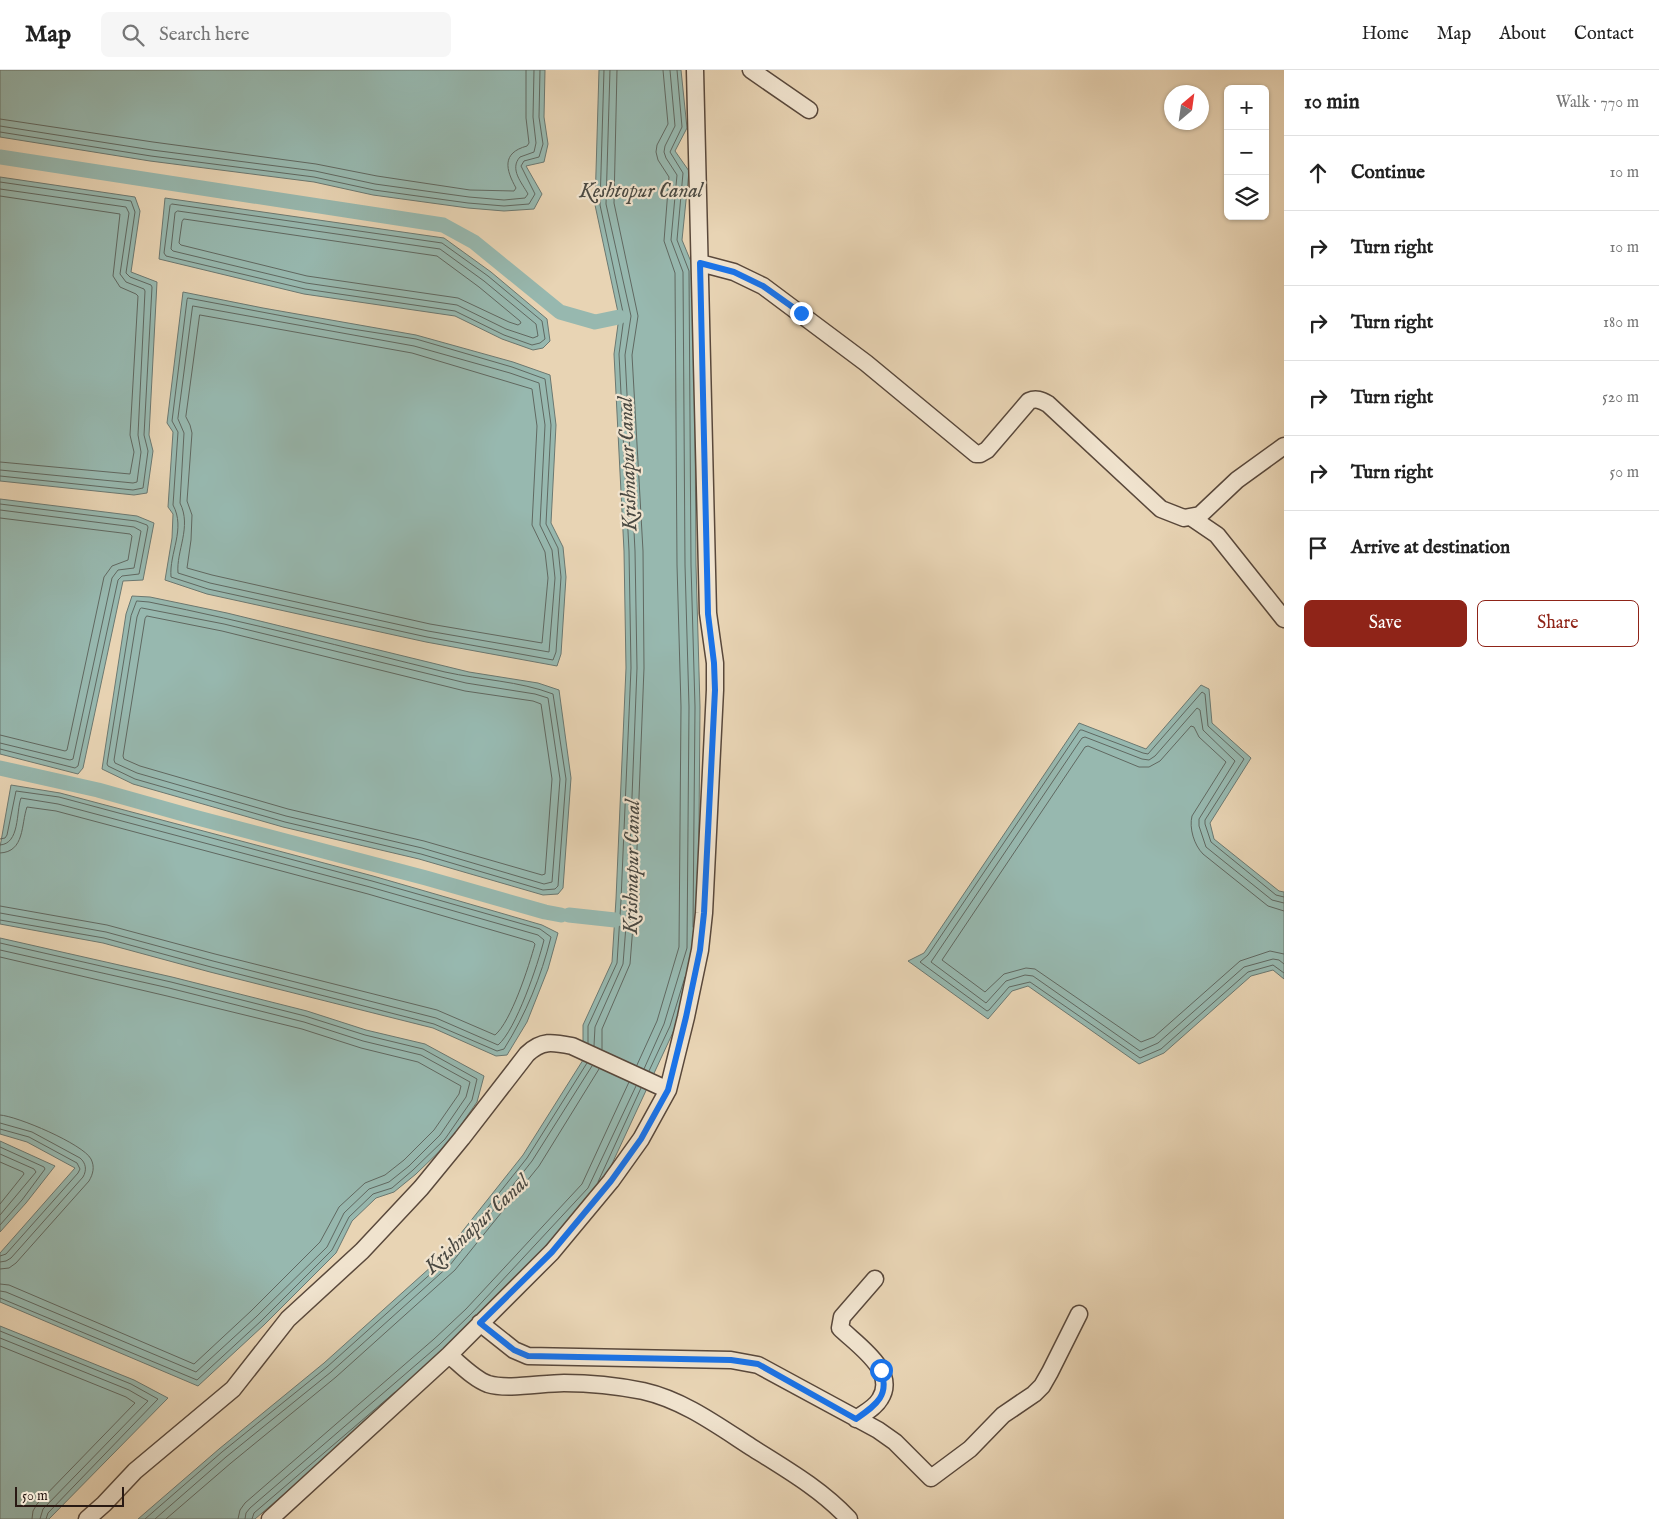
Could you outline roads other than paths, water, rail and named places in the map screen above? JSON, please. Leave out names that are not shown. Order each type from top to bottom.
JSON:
[{"type":"street","points":[[270,1519],[449,1355],[552,1252],[611,1181],[641,1139],[668,1090],[700,950],[704,913],[715,690],[708,614],[695,70]]},
{"type":"street","points":[[751,70],[809,110]]},
{"type":"street","points":[[700,263],[734,272],[763,286],[866,362],[976,454],[987,450],[1028,401],[1034,399],[1041,400],[1048,404],[1160,509],[1184,518],[1192,518],[1208,509],[1236,480],[1284,446]]},
{"type":"street","points":[[1192,518],[1208,527],[1221,540],[1284,619]]},
{"type":"street","points":[[87,1519],[104,1504],[135,1470],[233,1389],[288,1319],[362,1251],[421,1188],[527,1054],[537,1045],[559,1043],[572,1046],[668,1090]]},
{"type":"street","points":[[856,1419],[880,1400],[884,1391],[884,1379],[881,1370],[872,1359],[840,1328],[840,1322],[842,1317],[875,1279]]},
{"type":"street","points":[[480,1323],[514,1350],[528,1356],[731,1360],[758,1364],[878,1430],[895,1442],[929,1477],[934,1477],[970,1449],[1003,1415],[1034,1394],[1042,1386],[1079,1314]]},
{"type":"street","points":[[449,1355],[487,1384],[500,1386],[565,1383],[602,1385],[644,1392],[679,1404],[702,1415],[811,1485],[832,1501],[848,1519]]},
{"type":"water","points":[[0,70],[545,70],[544,117],[548,144],[544,162],[526,166],[542,194],[534,209],[504,211],[468,208],[373,195],[314,182],[150,161],[0,137]]},
{"type":"water","name":"Keshtopur Canal","points":[[599,70],[681,70],[687,128],[675,151],[689,171],[682,240],[694,269],[696,565],[700,707],[698,950],[675,1028],[598,1194],[398,1396],[255,1519],[138,1519],[219,1449],[324,1363],[442,1257],[523,1155],[583,1060],[583,1025],[612,962],[626,668],[624,551],[614,354],[619,317],[595,205]]},
{"type":"water","points":[[0,177],[135,197],[140,211],[131,272],[157,282],[149,435],[153,451],[147,493],[134,495],[0,481]]},
{"type":"water","points":[[165,198],[444,238],[491,272],[547,319],[550,341],[543,348],[533,350],[502,339],[455,316],[304,294],[159,259]]},
{"type":"water","points":[[183,292],[416,335],[513,362],[550,375],[556,425],[551,523],[563,547],[566,577],[561,654],[557,666],[426,642],[207,594],[165,580],[172,538],[173,514],[168,507],[173,432],[167,423]]},
{"type":"water","points":[[0,499],[137,516],[154,523],[143,580],[123,581],[83,768],[78,774],[0,754]]},
{"type":"water","points":[[132,596],[150,597],[227,613],[469,672],[538,683],[559,690],[571,778],[563,888],[558,894],[543,895],[419,859],[283,827],[133,784],[102,769],[126,614]]},
{"type":"water","points":[[1201,685],[1209,689],[1212,723],[1251,758],[1210,823],[1214,839],[1279,891],[1284,892],[1284,979],[1273,970],[1251,976],[1164,1053],[1139,1064],[1028,986],[1012,991],[988,1019],[908,961],[924,953],[1079,723],[1146,749]]},
{"type":"water","points":[[11,785],[60,793],[373,876],[542,925],[558,933],[548,969],[527,1022],[507,1055],[496,1056],[433,1028],[103,943],[0,924],[0,847]]},
{"type":"water","points":[[0,938],[172,977],[307,1011],[366,1030],[425,1044],[484,1076],[477,1102],[449,1142],[394,1192],[376,1198],[352,1221],[336,1253],[264,1325],[198,1386],[0,1302],[0,1253],[75,1168],[27,1142],[0,1134]]},
{"type":"water","points":[[0,1141],[55,1166],[0,1232]]},
{"type":"water","points":[[0,1326],[134,1380],[168,1398],[49,1519],[0,1519]]},
{"type":"waterway","points":[[0,157],[443,225],[474,242],[560,312],[595,322],[619,317]]},
{"type":"waterway","points":[[0,768],[98,790],[561,915]]},
{"type":"waterway","name":"Krishnapur Canal","points":[[569,915],[615,920]]}]
